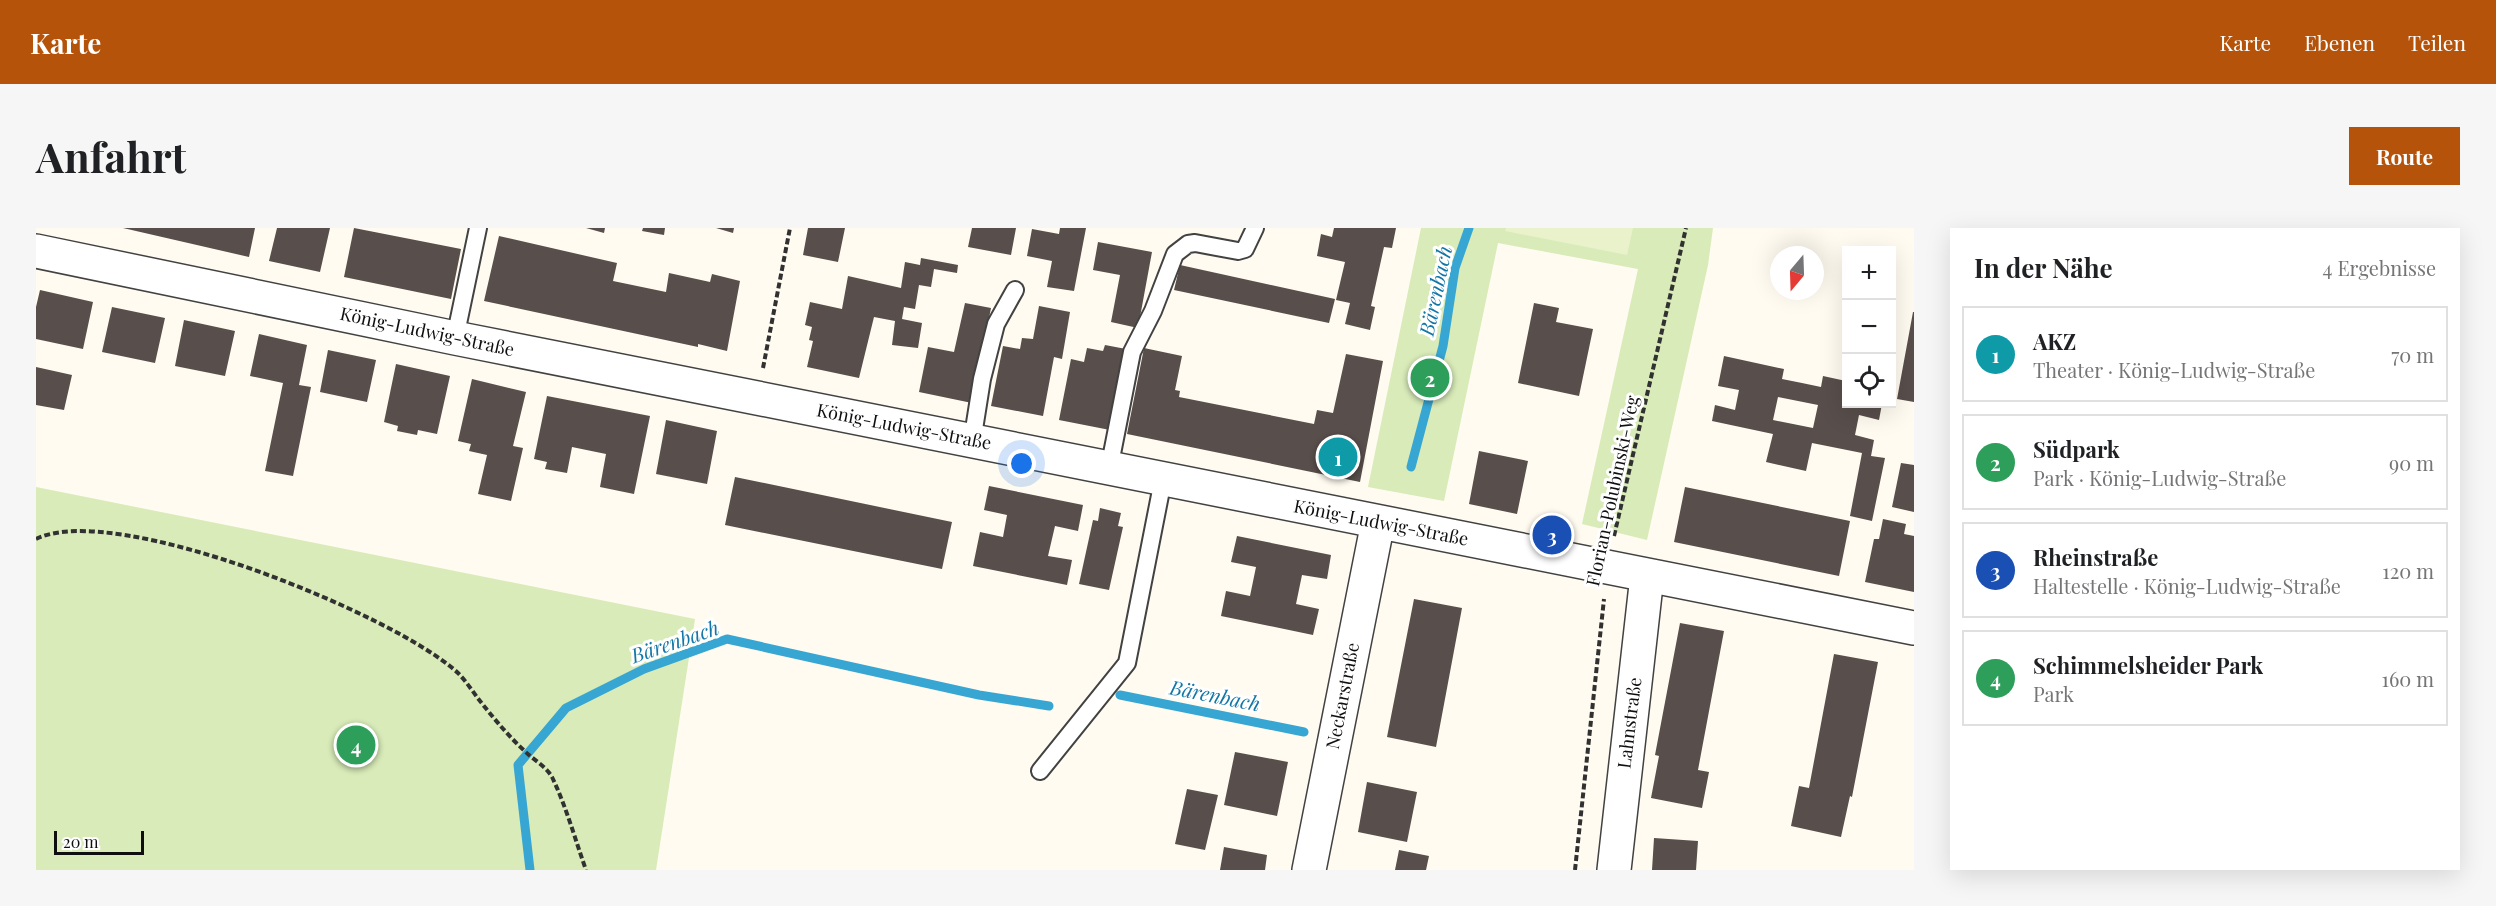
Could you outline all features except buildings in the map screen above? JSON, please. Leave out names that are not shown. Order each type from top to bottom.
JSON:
[{"type":"street","points":[[36,241],[39,228]]},
{"type":"street","name":"König-Ludwig-Straße","points":[[36,251],[972,442],[1914,628]]},
{"type":"street","name":"Neckarstraße","points":[[1309,870],[1377,522]]},
{"type":"street","name":"Lahnstraße","points":[[1614,870],[1647,576]]},
{"type":"lane","points":[[454,338],[478,228]]},
{"type":"lane","points":[[1109,469],[1132,352],[1153,311],[1175,254],[1188,244],[1196,243],[1238,251],[1245,249],[1255,228]]},
{"type":"lane","points":[[972,442],[982,379],[996,324],[1015,290]]},
{"type":"lane","points":[[1040,771],[1127,663],[1163,480]]},
{"type":"path","points":[[758,398],[790,228]]},
{"type":"path","name":"Florian-Polubinski-Weg","points":[[1575,870],[1607,568],[1686,228]]},
{"type":"path","points":[[36,538],[79,532],[119,535],[182,545],[293,584],[387,627],[432,653],[459,674],[515,742],[551,774],[586,870]]},
{"type":"green space","points":[[1421,228],[1713,228],[1708,265],[1647,540],[1582,524],[1638,269],[1498,243],[1444,501],[1368,487]]},
{"type":"green space","points":[[1506,228],[1633,228],[1627,255],[1505,231]]},
{"type":"green space","points":[[36,487],[695,619],[656,870],[36,870]]},
{"type":"waterway","name":"Bärenbach","points":[[1411,467],[1443,346],[1455,268],[1469,228]]},
{"type":"waterway","name":"Bärenbach","points":[[530,870],[518,765],[566,708],[644,669],[727,639],[979,695],[1049,706]]},
{"type":"waterway","name":"Bärenbach","points":[[1120,695],[1304,732]]},
{"type":"place","name":"Südpark","points":[[1430,378]]},
{"type":"place","name":"AKZ","points":[[1338,457]]},
{"type":"place","name":"Rheinstraße","points":[[1552,535]]},
{"type":"place","name":"Schimmelsheider Park","points":[[356,745]]}]
